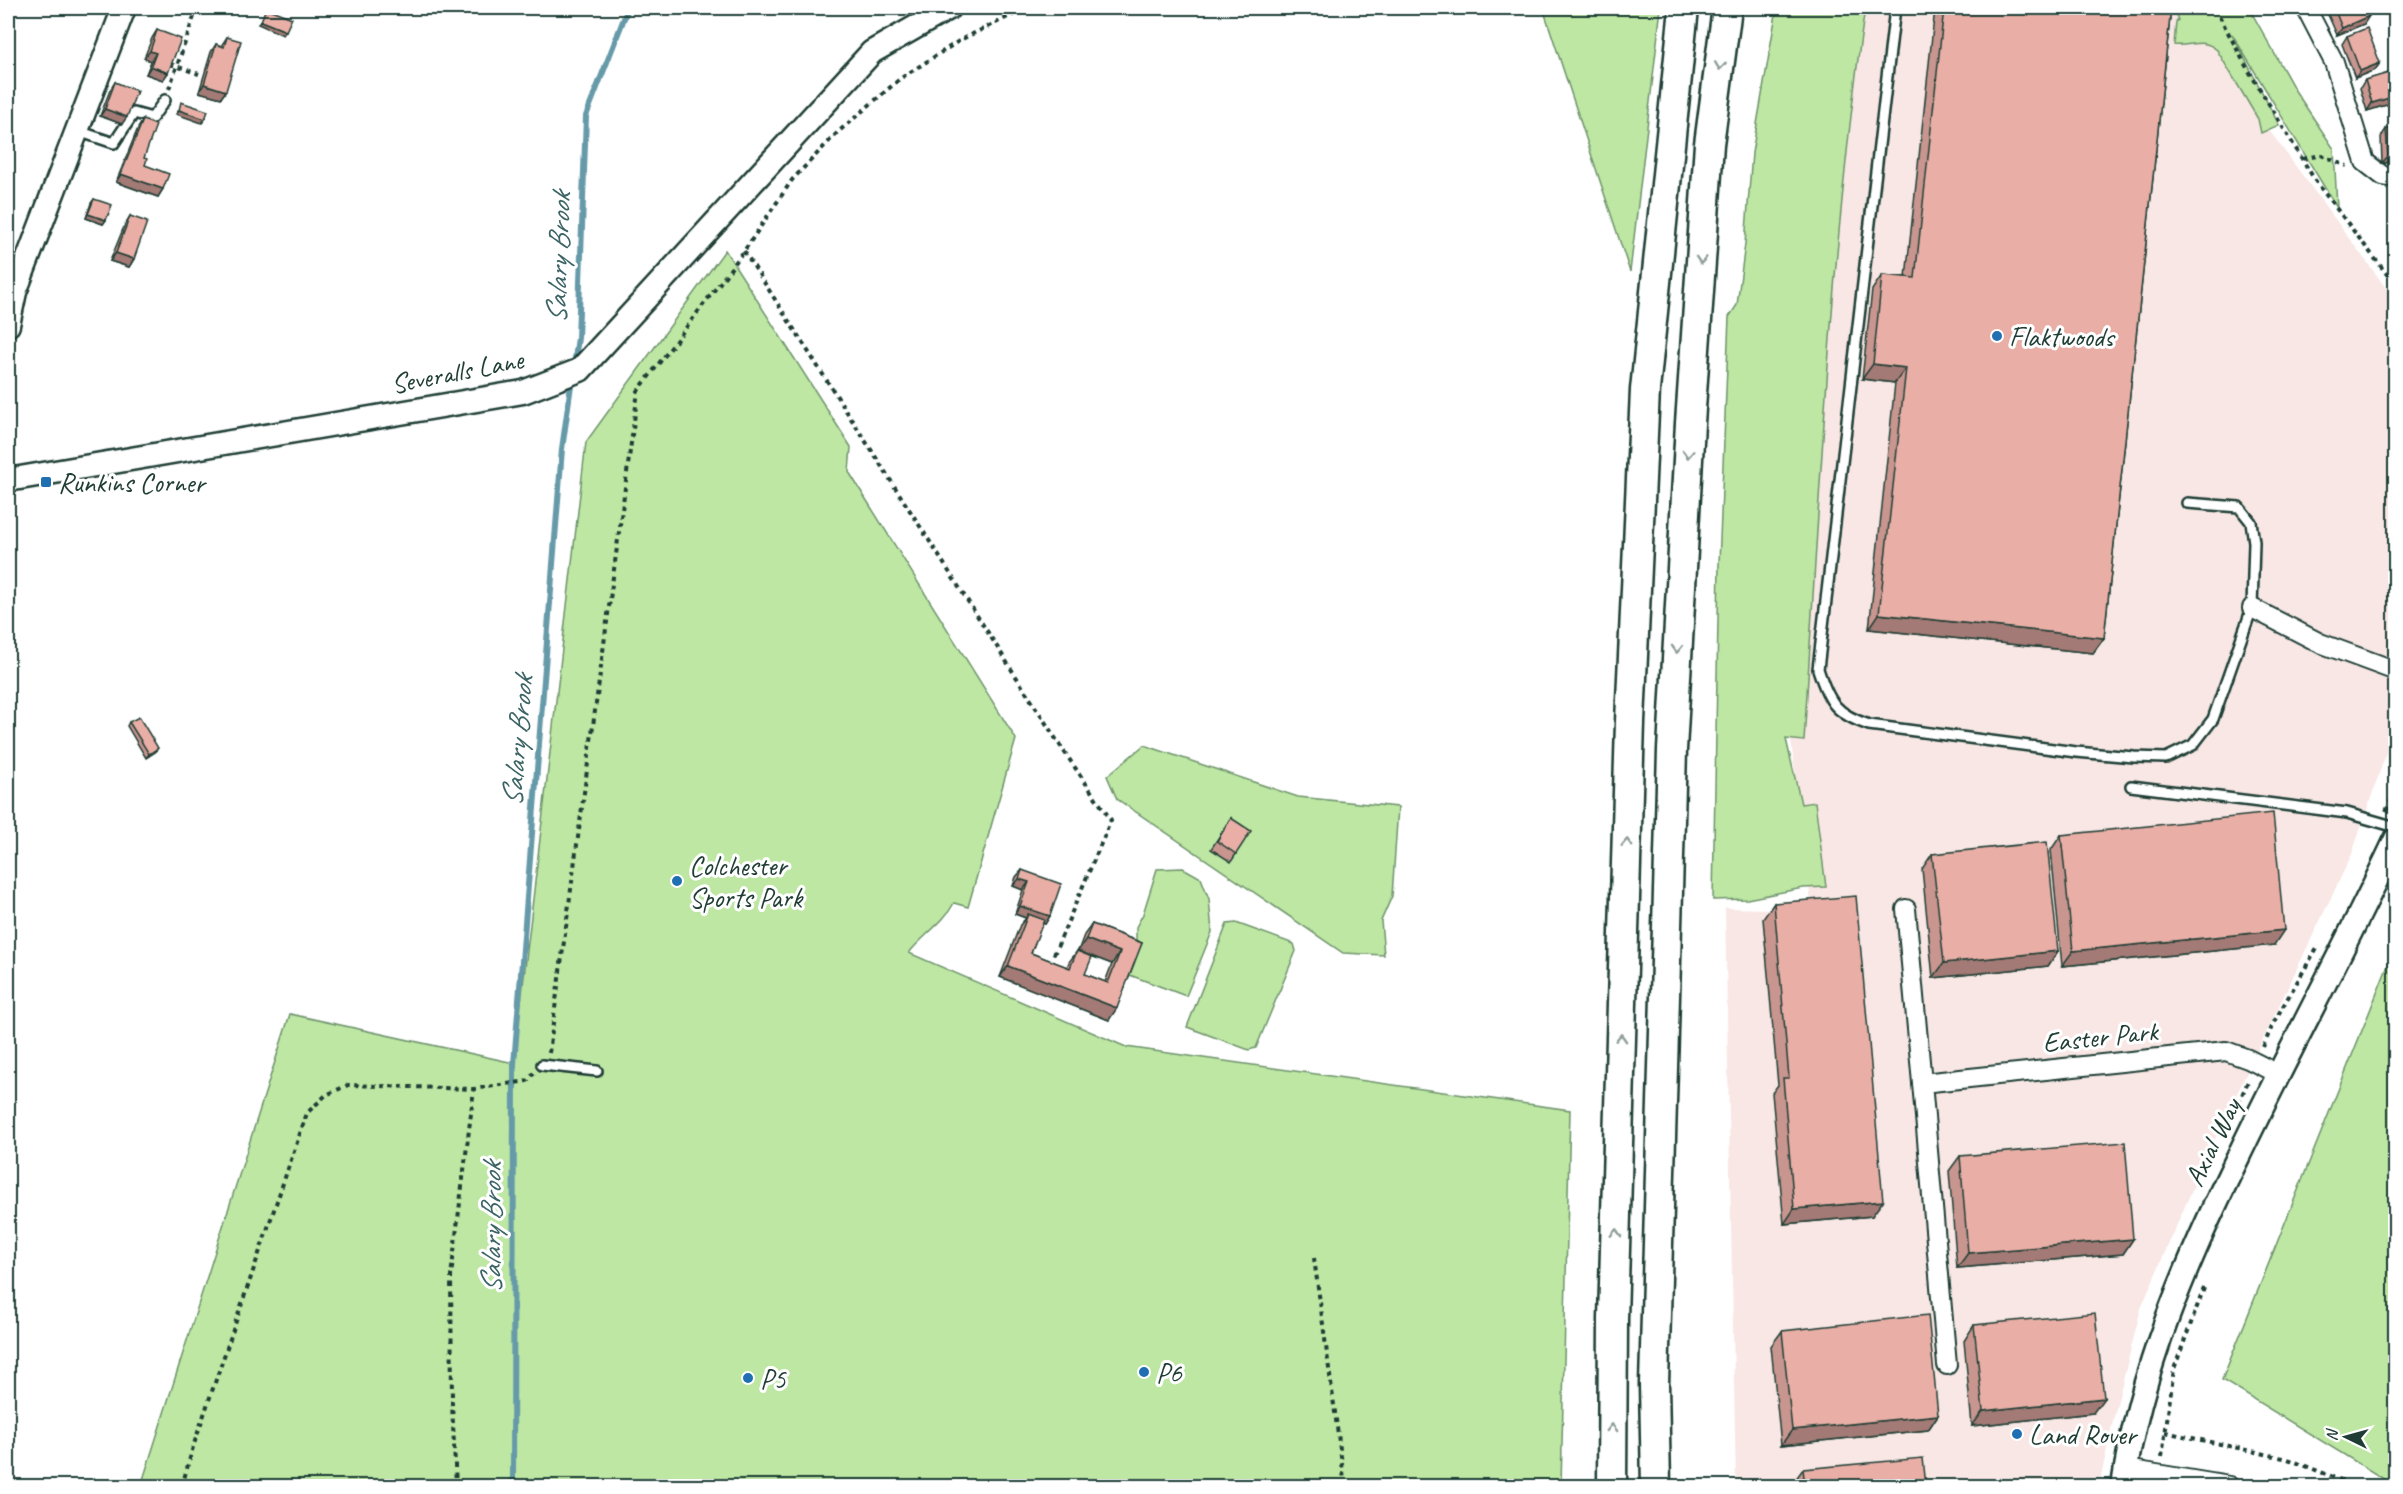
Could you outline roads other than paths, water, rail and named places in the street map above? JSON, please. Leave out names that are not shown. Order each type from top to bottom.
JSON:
[{"type":"highway","points":[[1612,1486],[1613,1319],[1630,722],[1644,414],[1684,8]]},
{"type":"highway","points":[[1656,1486],[1654,1384],[1672,738],[1690,423],[1709,156],[1727,8]]},
{"type":"highway","points":[[1654,1384],[1662,1486]]},
{"type":"street","points":[[8,325],[15,292],[124,8]]},
{"type":"street","name":"Severalls Lane","points":[[8,480],[523,392],[580,370],[872,52],[949,8]]},
{"type":"street","points":[[2306,8],[2334,62],[2365,162],[2383,176],[2396,178]]},
{"type":"street","points":[[2252,608],[2320,643],[2396,671]]},
{"type":"street","name":"Axial Way","points":[[2125,1478],[2153,1356],[2188,1266],[2278,1074],[2396,838]]},
{"type":"street","points":[[1906,909],[1947,1365]]},
{"type":"street","name":"Easter Park","points":[[1922,1083],[2226,1051],[2278,1074]]},
{"type":"street","points":[[2125,1478],[2160,1474],[2229,1486]]},
{"type":"lane","points":[[1895,8],[1818,669],[1824,688],[1833,704],[1848,718],[1869,725],[2076,752],[2166,758],[2193,745],[2213,719],[2252,608],[2254,542],[2251,522],[2239,507],[2187,502]]},
{"type":"lane","points":[[76,130],[114,143],[134,113],[152,118],[165,100]]},
{"type":"lane","points":[[2131,786],[2347,813],[2396,827]]},
{"type":"lane","points":[[542,1065],[597,1071]]},
{"type":"waterway","name":"Salary Brook","points":[[574,365],[578,338],[586,116],[628,8]]},
{"type":"waterway","name":"Salary Brook","points":[[513,1486],[514,1064],[562,449],[572,378]]},
{"type":"place","name":"Flaktwoods","points":[[1997,336]]},
{"type":"place","name":"Runkins Corner","points":[[46,482]]},
{"type":"place","name":"Colchester Sports Park","points":[[677,881]]},
{"type":"place","name":"P6","points":[[1144,1372]]},
{"type":"place","name":"P5","points":[[748,1378]]},
{"type":"place","name":"Land Rover","points":[[2017,1434]]}]
